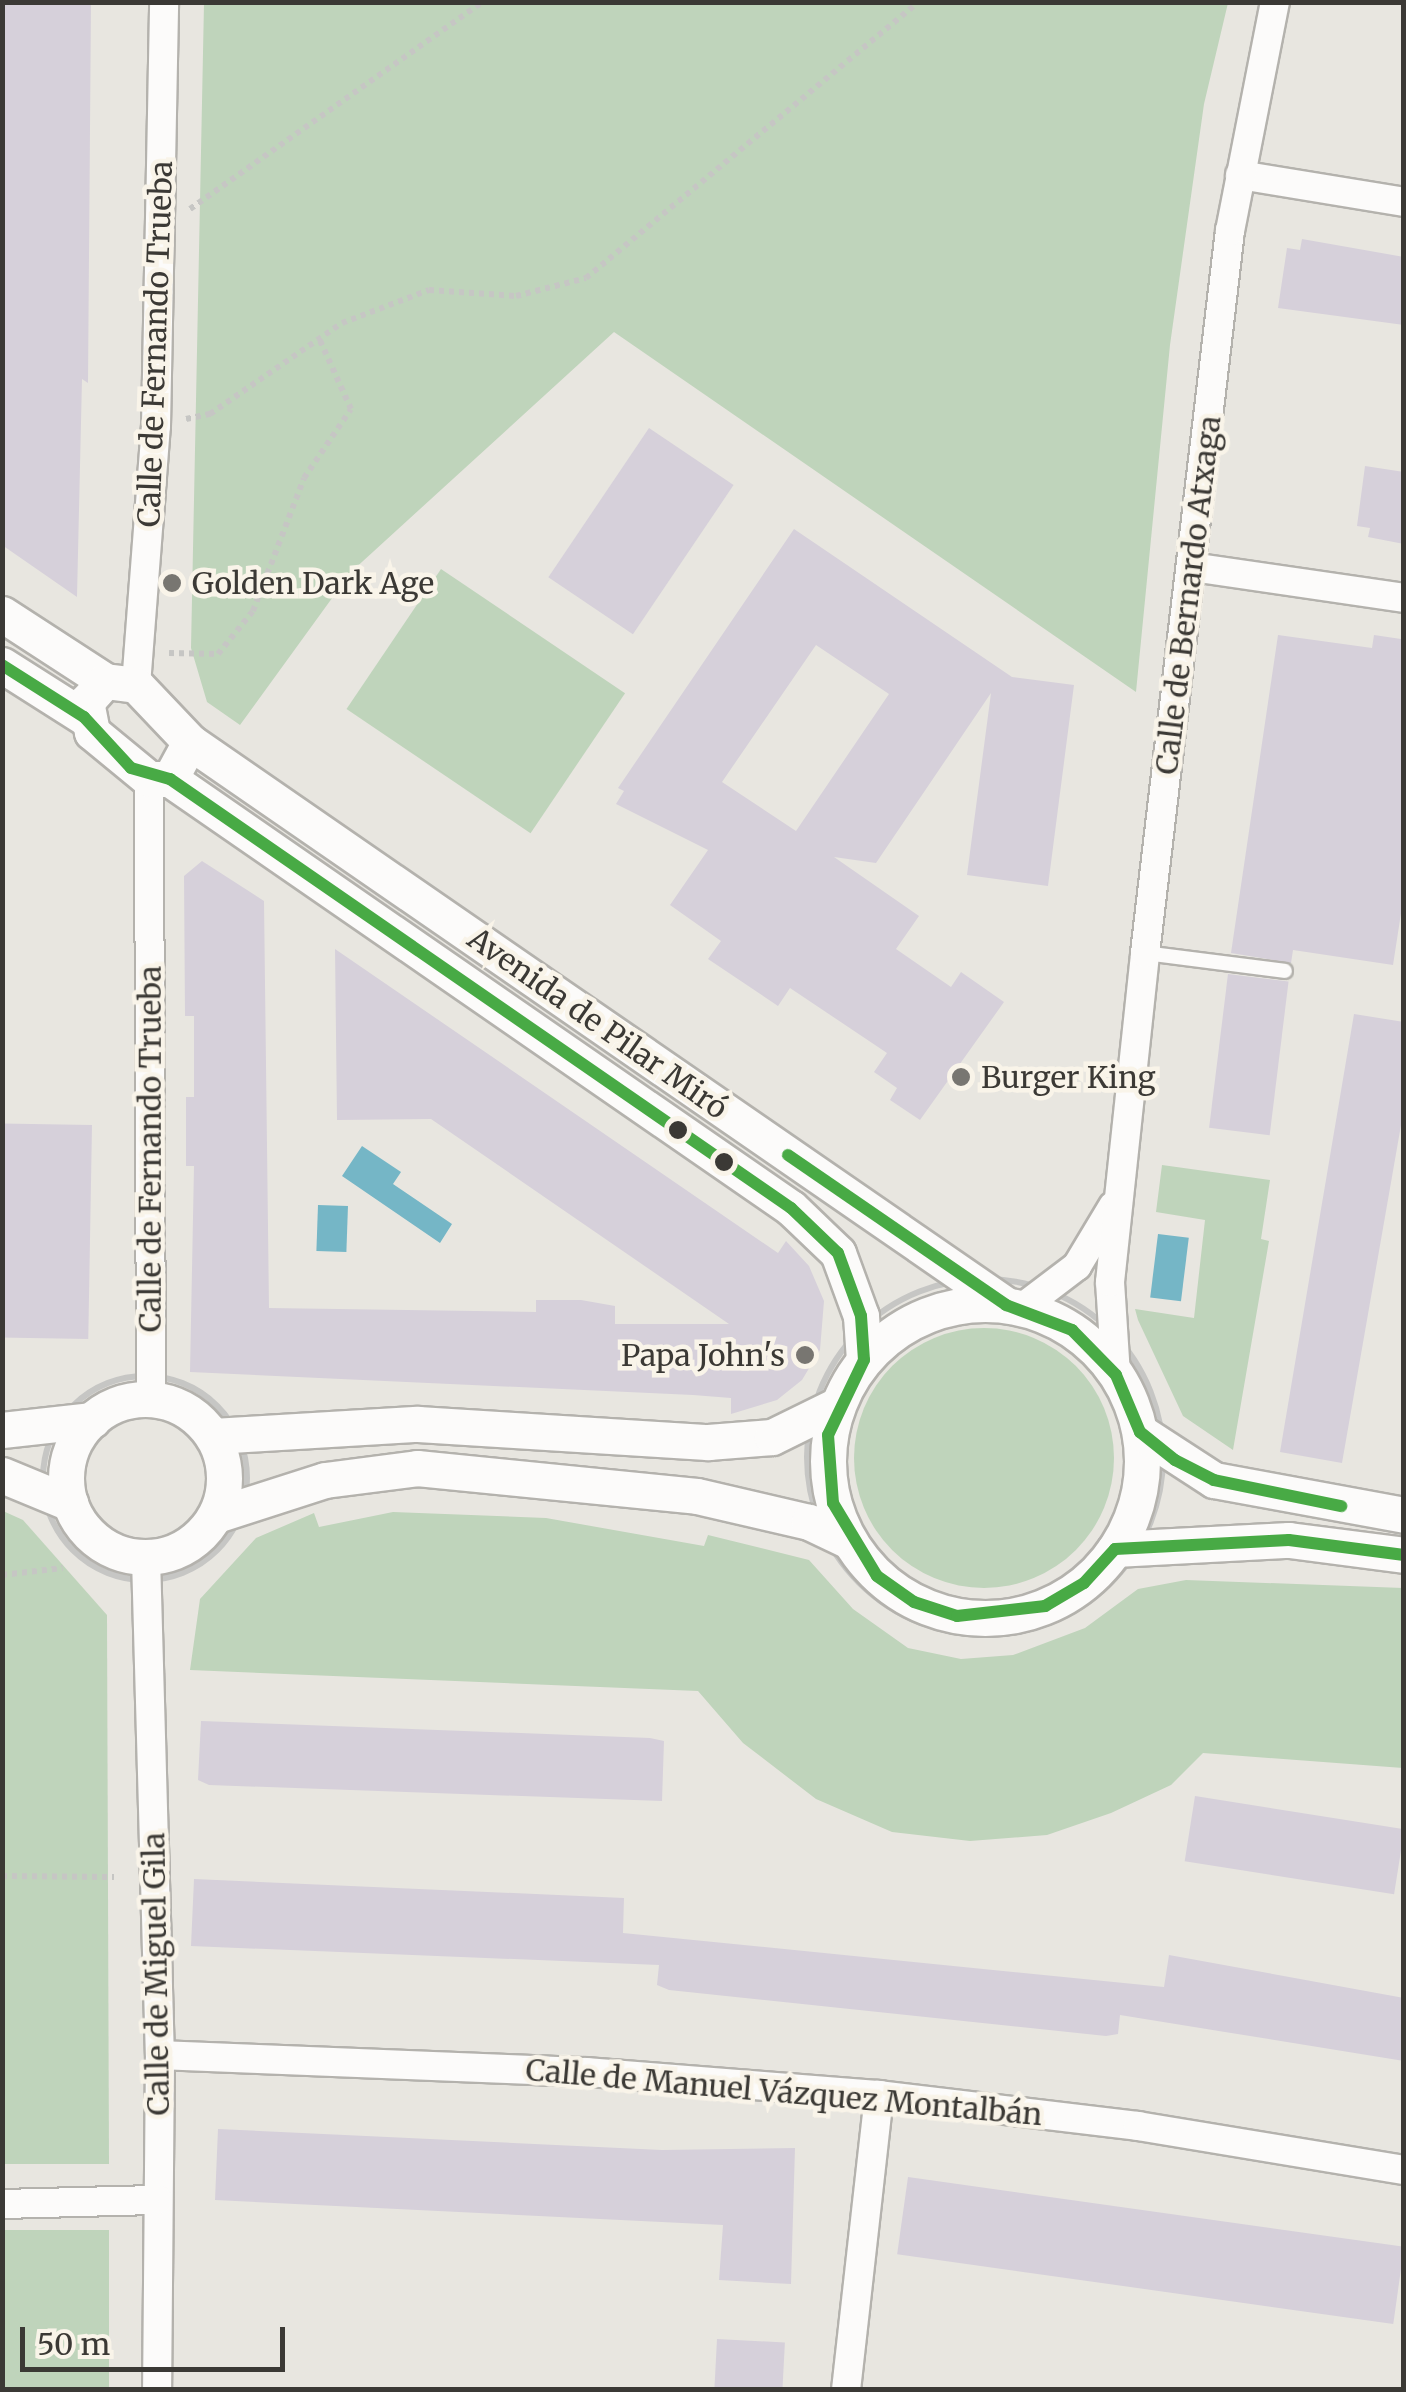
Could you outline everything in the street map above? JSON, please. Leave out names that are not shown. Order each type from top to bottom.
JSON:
[{"type":"street","name":"Calle de Fernando Trueba","points":[[121,683],[139,646],[156,426],[164,2]]},
{"type":"street","name":"Calle de Bernardo Atxaga","points":[[1116,1376],[1112,1329],[1119,1191],[1145,952],[1240,175],[1275,2]]},
{"type":"street","points":[[1240,175],[1404,202]]},
{"type":"street","points":[[1192,567],[1404,598]]},
{"type":"street","points":[[2,614],[121,683],[84,717],[2,666]]},
{"type":"street","name":"Avenida de Pilar Miró","points":[[121,683],[190,742],[972,1279],[1027,1301]]},
{"type":"street","name":"Avenida de Pilar Miró","points":[[84,717],[159,779],[791,1208],[838,1252],[863,1344]]},
{"type":"street","points":[[159,779],[190,742]]},
{"type":"street","name":"Calle de Fernando Trueba","points":[[151,1388],[159,779]]},
{"type":"street","name":"Calle de Bernardo Atxaga","points":[[1027,1301],[1102,1234],[1119,1191]]},
{"type":"street","points":[[2,1430],[56,1428],[92,1420],[151,1388],[225,1436],[418,1424],[708,1442],[772,1437],[822,1414],[863,1344],[957,1306],[1027,1301],[1072,1330],[1116,1376],[1151,1441],[1214,1480],[1404,1515]]},
{"type":"street","points":[[822,1414],[835,1534]]},
{"type":"street","points":[[57,1496],[74,1444],[92,1420]]},
{"type":"street","points":[[225,1436],[223,1462],[229,1510]]},
{"type":"street","points":[[1127,1549],[1151,1441]]},
{"type":"street","points":[[2,1475],[57,1496],[99,1543],[146,1569],[186,1545],[229,1510],[325,1480],[416,1468],[697,1496],[835,1534],[877,1576],[914,1602],[972,1616],[1045,1606],[1084,1583],[1127,1549],[1289,1540],[1404,1555]]},
{"type":"street","name":"Calle de Miguel Gila","points":[[146,1569],[160,2055],[156,2390]]},
{"type":"street","name":"Calle de Manuel Vázquez Montalbán","points":[[160,2055],[587,2072],[879,2095],[1138,2126],[1404,2170]]},
{"type":"street","points":[[846,2390],[879,2095]]},
{"type":"street","points":[[2,2204],[158,2200]]},
{"type":"lane","points":[[1145,952],[1285,971]]},
{"type":"path","points":[[162,218],[206,203],[482,2]]},
{"type":"path","points":[[156,426],[210,414],[320,338],[428,290],[516,296],[586,278],[919,2]]},
{"type":"path","points":[[139,646],[218,654],[253,611],[304,478],[351,408],[320,338]]},
{"type":"path","points":[[972,1279],[1027,1301],[1112,1329],[1147,1381],[1158,1501],[1080,1609],[1033,1630],[992,1637],[937,1630],[898,1615],[864,1590],[806,1468],[831,1368],[928,1288],[972,1279]]},
{"type":"path","points":[[102,1386],[151,1388],[199,1391],[225,1436],[245,1458],[210,1558],[146,1569],[122,1578],[74,1552],[56,1530],[56,1428],[102,1386]]},
{"type":"path","points":[[2,1575],[63,1568]]},
{"type":"path","points":[[2,1876],[114,1878]]},
{"type":"green space","points":[[204,3],[1228,3],[1204,104],[1170,345],[1136,692],[614,332],[351,572],[240,725],[207,702],[191,648]]},
{"type":"green space","points":[[441,569],[625,693],[531,833],[346,709]]},
{"type":"green space","points":[[1162,1165],[1270,1180],[1261,1239],[1269,1241],[1233,1450],[1183,1416],[1135,1309],[1194,1318],[1205,1220],[1156,1212]]},
{"type":"green space","points":[[984,1328],[1034,1337],[1076,1366],[1105,1408],[1114,1458],[1105,1508],[1076,1550],[1034,1579],[984,1588],[934,1579],[892,1550],[863,1508],[854,1458],[863,1408],[892,1366],[934,1337]]},
{"type":"green space","points":[[3,1511],[23,1520],[107,1615],[109,2164],[3,2164]]},
{"type":"green space","points":[[393,1512],[546,1518],[704,1546],[708,1535],[809,1560],[853,1609],[908,1648],[961,1659],[1013,1655],[1085,1628],[1138,1589],[1186,1580],[1403,1588],[1403,1768],[1203,1753],[1171,1785],[1111,1813],[1047,1835],[970,1841],[892,1832],[816,1799],[743,1743],[698,1691],[190,1670],[200,1599],[256,1538],[314,1513],[319,1527]]},
{"type":"green space","points":[[3,2230],[109,2230],[109,2389],[3,2389]]},
{"type":"water","points":[[362,1146],[401,1172],[393,1184],[452,1224],[440,1243],[342,1176]]},
{"type":"water","points":[[318,1205],[348,1206],[346,1252],[316,1251]]},
{"type":"water","points":[[1158,1234],[1189,1238],[1181,1301],[1150,1298]]},
{"type":"building","points":[[2,2],[91,2],[88,383],[82,379],[77,597],[2,545]]},
{"type":"building","points":[[1302,239],[1404,257],[1404,325],[1278,308],[1287,248],[1300,250]]},
{"type":"building","points":[[649,428],[734,485],[633,634],[548,577]]},
{"type":"building","points":[[1365,466],[1404,472],[1404,544],[1368,537],[1370,528],[1357,526]]},
{"type":"building","points":[[794,529],[1012,677],[1074,685],[1048,886],[967,875],[991,693],[876,863],[834,857],[919,916],[896,949],[951,987],[961,972],[1004,1002],[920,1120],[890,1100],[897,1088],[874,1072],[887,1053],[790,988],[778,1006],[708,959],[721,941],[670,905],[708,850],[616,804],[624,791],[618,788]],"holes":[[[816,645],[889,694],[796,831],[722,782]]]},
{"type":"building","points":[[1278,635],[1372,648],[1374,635],[1401,639],[1404,894],[1393,965],[1293,950],[1291,963],[1231,953]]},
{"type":"building","points":[[202,861],[264,901],[269,1308],[536,1312],[536,1300],[581,1300],[615,1306],[615,1324],[729,1324],[431,1119],[337,1120],[335,949],[778,1253],[786,1241],[809,1266],[824,1301],[820,1350],[802,1380],[777,1400],[731,1414],[731,1398],[693,1395],[190,1372],[194,1166],[186,1166],[186,1097],[194,1097],[194,1016],[185,1016],[184,876]]},
{"type":"building","points":[[1228,974],[1289,981],[1270,1135],[1209,1128]]},
{"type":"building","points":[[1354,1014],[1404,1022],[1404,1108],[1342,1463],[1280,1452]]},
{"type":"building","points":[[2,1123],[92,1125],[88,1339],[2,1337]]},
{"type":"building","points":[[201,1721],[650,1738],[664,1741],[662,1801],[209,1785],[198,1780]]},
{"type":"building","points":[[1195,1796],[1404,1829],[1394,1894],[1185,1861]]},
{"type":"building","points":[[194,1879],[624,1898],[623,1933],[1164,1987],[1169,1955],[1404,1998],[1404,2061],[1120,2015],[1118,2034],[1106,2036],[669,1990],[657,1985],[659,1965],[191,1946]]},
{"type":"building","points":[[218,2129],[662,2150],[795,2148],[791,2284],[719,2280],[723,2225],[215,2200]]},
{"type":"building","points":[[908,2177],[1404,2247],[1393,2324],[897,2254]]},
{"type":"building","points":[[717,2339],[785,2343],[782,2390],[714,2390]]},
{"type":"transit line","points":[[2,665],[84,717],[131,768],[170,779],[791,1208],[838,1253],[861,1316],[864,1360],[828,1435],[833,1503],[877,1576],[914,1602],[957,1616],[1045,1606],[1084,1583],[1115,1549],[1289,1540],[1404,1555]]},
{"type":"transit line","points":[[788,1155],[1006,1305],[1072,1330],[1116,1375],[1140,1432],[1175,1460],[1214,1480],[1341,1506]]},
{"type":"place","name":"Golden Dark Age","points":[[172,583]]},
{"type":"place","name":"Burger King","points":[[961,1077]]},
{"type":"place","name":"Papa John's","points":[[805,1355]]}]
